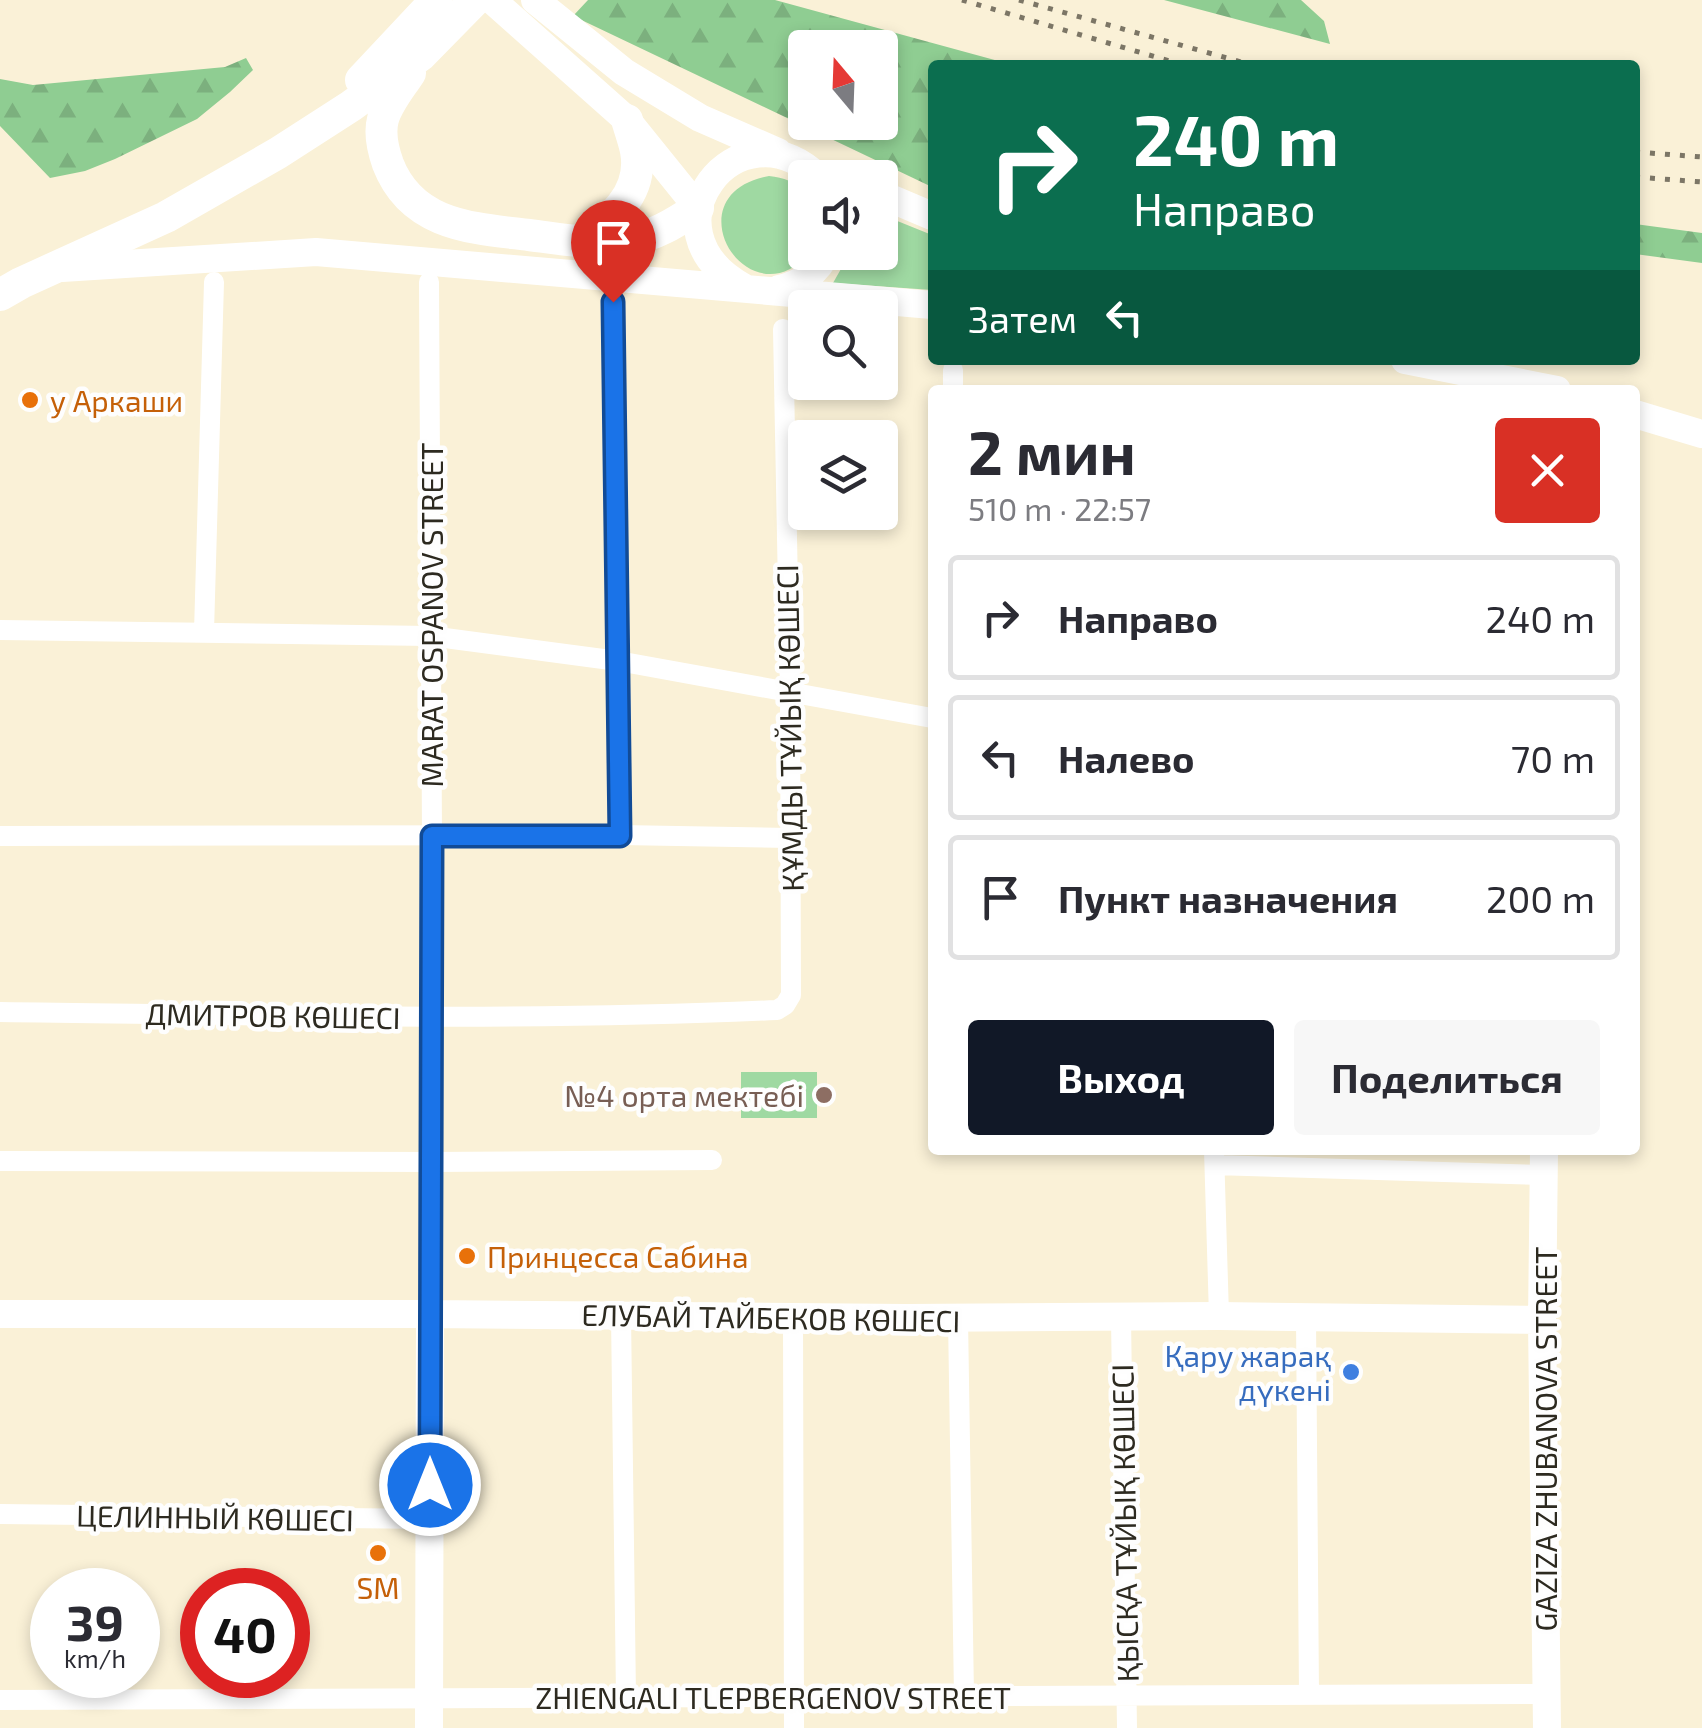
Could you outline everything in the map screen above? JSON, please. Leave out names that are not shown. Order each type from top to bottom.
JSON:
[{"type":"main road","points":[[278,152],[362,80],[436,0]]},
{"type":"main road","points":[[7,288],[166,218],[278,152],[352,106],[422,55],[475,0]]},
{"type":"main road","points":[[492,0],[627,120],[698,208]]},
{"type":"main road","points":[[535,0],[624,72],[700,118],[790,160]]},
{"type":"main road","points":[[422,55],[386,111],[382,142],[402,190],[427,212],[473,228],[604,243],[665,230],[698,208]]},
{"type":"main road","points":[[579,241],[622,208],[634,185],[637,156],[627,120]]},
{"type":"main road","points":[[788,162],[753,154],[730,162],[712,178],[698,208],[701,244],[711,263],[727,278],[757,290],[789,287],[814,270]]},
{"type":"main road","points":[[898,202],[928,214]]},
{"type":"main road","points":[[55,268],[316,252],[928,305]]},
{"type":"main road","points":[[1431,365],[1532,385]]},
{"type":"main road","points":[[1640,415],[1702,434]]},
{"type":"main road","name":"GAZIZA ZHUBANOVA STREET","points":[[1544,1162],[1547,1728]]},
{"type":"main road","name":"ЕЛУБАЙ ТАЙБЕКОВ КӨШЕСІ","points":[[0,1314],[1542,1320]]},
{"type":"main road","name":"MARAT OSPANOV STREET","points":[[429,1728],[430,1314]]},
{"type":"street","points":[[204,632],[214,282]]},
{"type":"street","name":"MARAT OSPANOV STREET","points":[[429,282],[430,1314]]},
{"type":"street","points":[[613,302],[620,836]]},
{"type":"street","name":"ҚҰМДЫ ТҰЙЫҚ КӨШЕСІ","points":[[783,329],[791,995],[785,1005]]},
{"type":"street","points":[[0,630],[430,636],[618,661],[928,717]]},
{"type":"street","points":[[0,836],[790,838]]},
{"type":"street","name":"ДМИТРОВ КӨШЕСІ","points":[[0,1012],[432,1016],[708,1013],[777,1010],[785,1005]]},
{"type":"street","points":[[1219,1316],[1214,1158],[1544,1162]]},
{"type":"street","points":[[0,1161],[712,1160]]},
{"type":"street","points":[[621,1315],[626,1698]]},
{"type":"street","points":[[793,1318],[794,1728]]},
{"type":"street","points":[[958,1318],[964,1696]]},
{"type":"street","name":"ҚЫСҚА ТҰЙЫҚ КӨШЕСІ","points":[[1120,1318],[1128,1728]]},
{"type":"street","points":[[1306,1318],[1310,1695]]},
{"type":"street","name":"ЦЕЛИННЫЙ КӨШЕСІ","points":[[0,1514],[430,1519]]},
{"type":"street","name":"ZHIENGALI TLEPBERGENOV STREET","points":[[0,1700],[1546,1694]]},
{"type":"green space","points":[[588,0],[775,0],[885,30],[788,30],[788,118],[573,16]]},
{"type":"green space","points":[[1164,0],[1301,0],[1324,21],[1330,44]]},
{"type":"green space","points":[[898,34],[995,60],[928,60],[928,185],[898,171],[898,160],[875,160],[833,140],[898,140]]},
{"type":"green space","points":[[246,58],[253,70],[197,119],[85,171],[50,178],[0,126],[0,79],[33,85],[225,67]]},
{"type":"green space","points":[[769,176],[788,181],[786,271],[763,273],[743,265],[729,248],[722,227],[724,206],[740,187]]},
{"type":"green space","points":[[898,221],[928,233],[928,290],[833,283],[840,270],[898,270]]},
{"type":"green space","points":[[1640,225],[1702,233],[1702,263],[1640,255]]},
{"type":"green space","points":[[741,1072],[817,1072],[817,1118],[741,1118]]},
{"type":"railway","points":[[962,0],[1166,60]]},
{"type":"railway","points":[[1019,0],[1234,60]]},
{"type":"railway","points":[[1640,152],[1702,157]]},
{"type":"railway","points":[[1640,177],[1702,182]]},
{"type":"place","name":"у Аркаши","points":[[30,400]]},
{"type":"place","name":"№4 орта мектебі","points":[[824,1095]]},
{"type":"place","name":"Принцесса Сабина","points":[[467,1256]]},
{"type":"place","name":"Қару жарақ дүкені","points":[[1351,1372]]},
{"type":"place","name":"SM","points":[[378,1553]]},
{"type":"route","points":[[430,1485],[432,836],[620,836],[613,302]]}]
